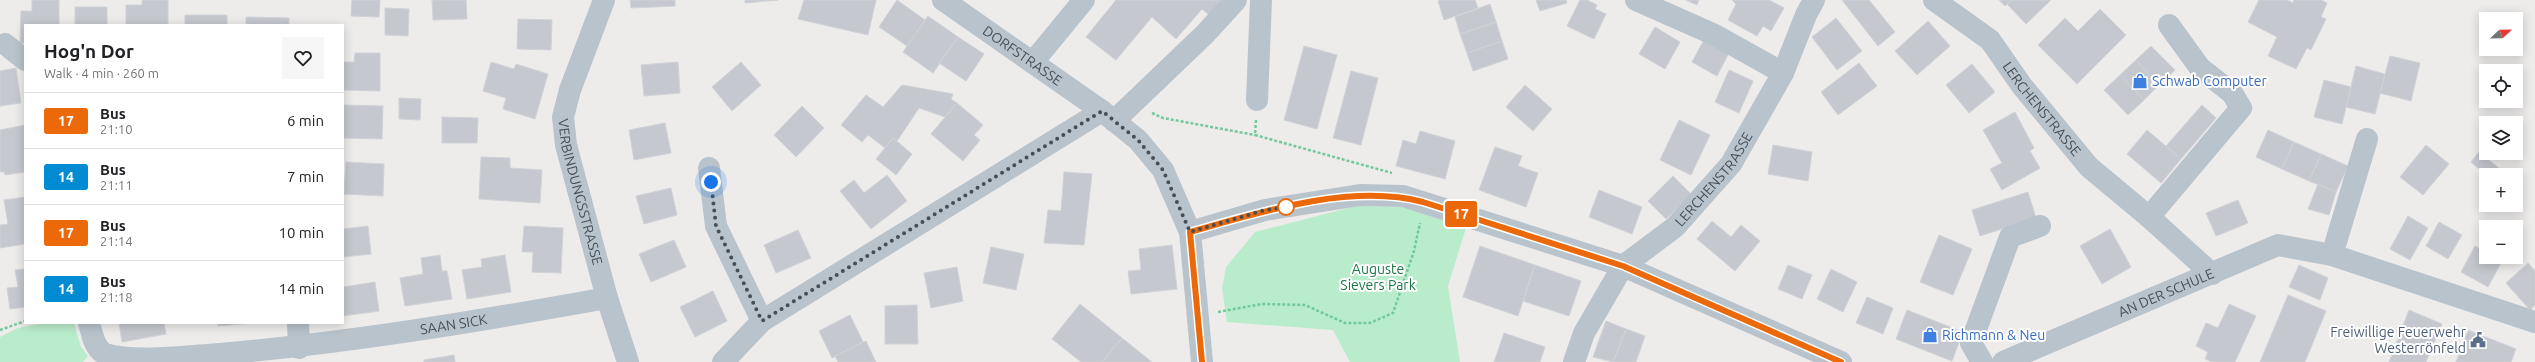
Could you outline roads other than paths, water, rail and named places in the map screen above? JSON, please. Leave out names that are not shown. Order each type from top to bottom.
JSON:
[{"type":"street","name":"VERBINDUNGSSTRASSE","points":[[604,0],[570,90],[563,117],[566,145],[608,298],[628,362]]},
{"type":"street","name":"DORFSTRASSE","points":[[943,0],[1108,116],[1138,140],[1163,170],[1190,232],[1202,362]]},
{"type":"street","points":[[1033,62],[1084,0]]},
{"type":"street","points":[[723,362],[762,321],[1129,104],[1205,34],[1236,0]]},
{"type":"street","points":[[1256,100],[1262,0]]},
{"type":"street","points":[[1636,0],[1715,34],[1783,73]]},
{"type":"street","name":"LERCHENSTRASSE","points":[[1623,266],[1674,227],[1731,164],[1783,73],[1814,0]]},
{"type":"street","name":"LERCHENSTRASSE","points":[[1935,0],[1990,40],[2022,86],[2089,167],[2150,217],[2212,274]]},
{"type":"street","points":[[2150,217],[2241,108],[2232,93],[2200,68],[2169,25]]},
{"type":"street","points":[[5,44],[24,59]]},
{"type":"street","points":[[2332,255],[2367,139]]},
{"type":"street","points":[[709,168],[716,226],[762,321]]},
{"type":"street","points":[[1190,232],[1265,210],[1360,195],[1402,196],[1623,266],[1841,362]]},
{"type":"street","points":[[1982,362],[1971,342],[2010,236],[2040,226]]},
{"type":"street","name":"AN DER SCHULE","points":[[2004,362],[2278,245],[2332,255],[2533,326]]},
{"type":"street","points":[[1574,362],[1584,333],[1623,266]]},
{"type":"street","name":"SAAN SICK","points":[[89,324],[94,342],[103,353],[116,358],[148,359],[299,348],[476,322],[608,298]]},
{"type":"street","points":[[298,324],[299,348]]},
{"type":"place","name":"Schwab Computer","points":[[2140,81]]},
{"type":"place","name":"Richmann & Neu","points":[[1930,335]]},
{"type":"place","name":"Freiwillige Feuerwehr Westerrönfeld","points":[[2478,340]]},
{"type":"park label","name":"Auguste Sievers Park","points":[[1378,278]]}]
